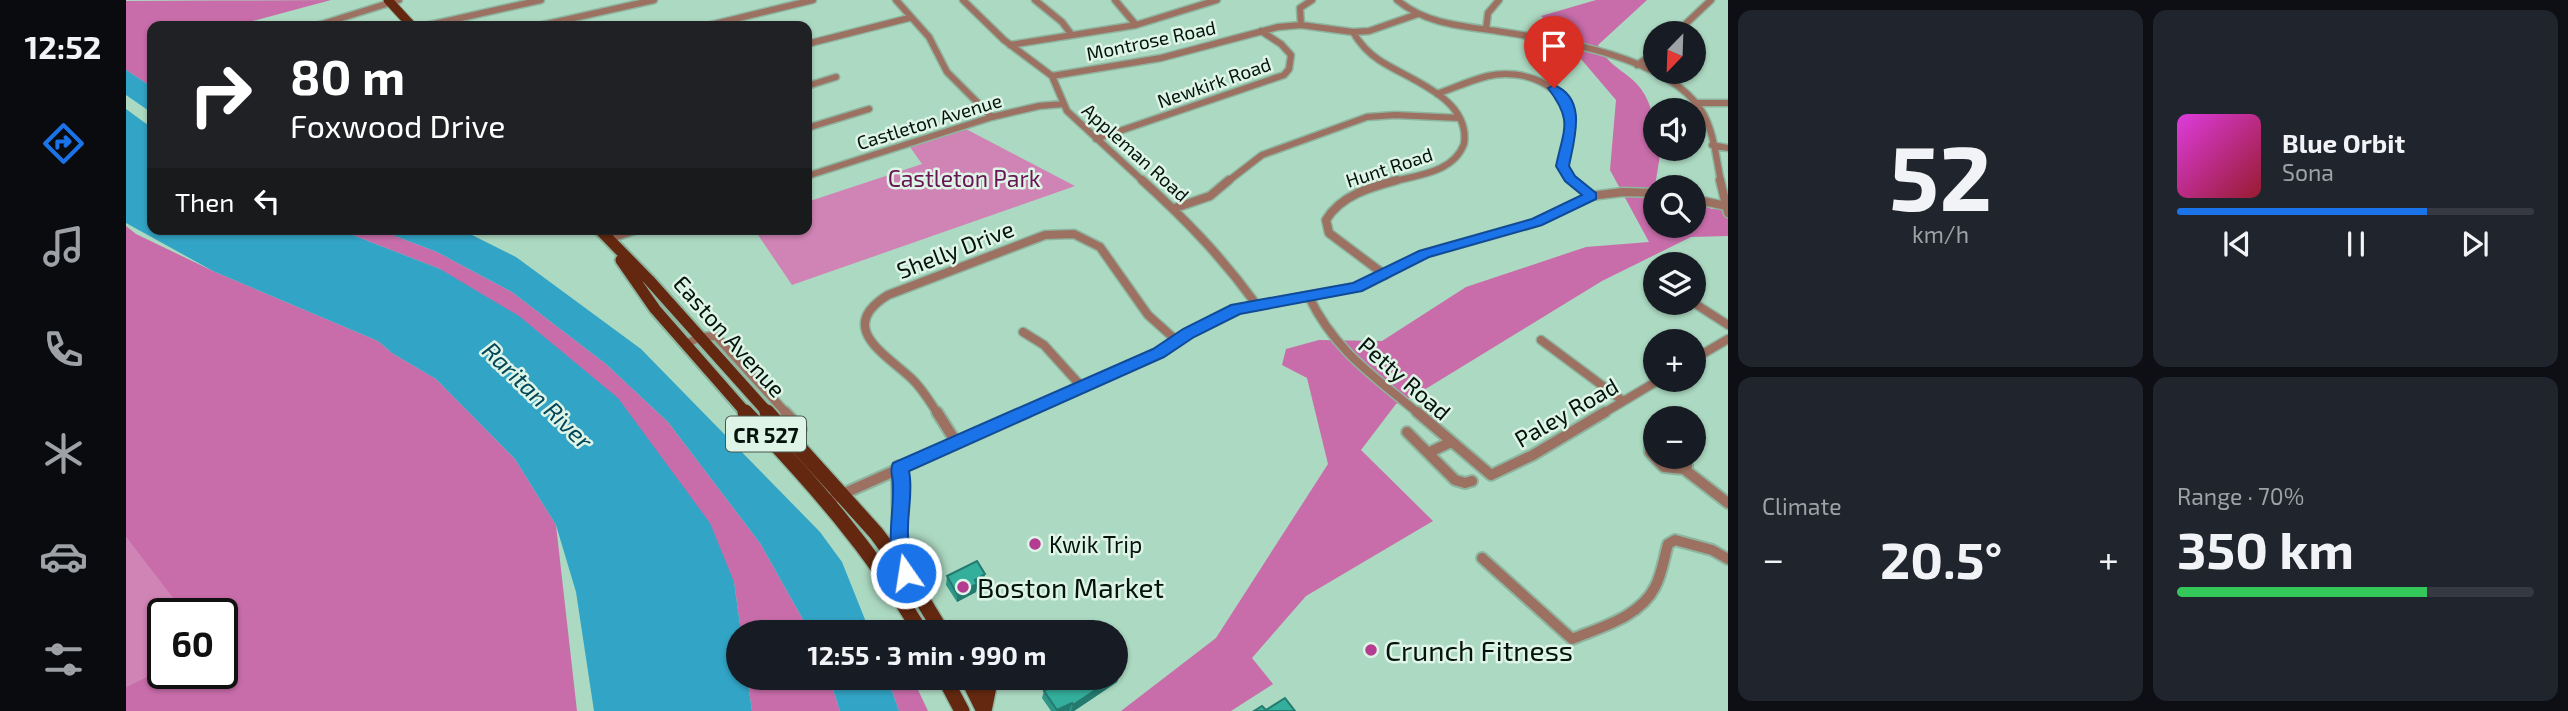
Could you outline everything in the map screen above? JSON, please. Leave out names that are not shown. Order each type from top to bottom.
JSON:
[{"type":"main road","points":[[392,1],[408,21]]},
{"type":"main road","name":"Easton Avenue","points":[[604,235],[842,494],[906,573],[935,620]]},
{"type":"main road","name":"Easton Avenue","points":[[604,235],[636,284],[827,501],[896,588],[914,620]]},
{"type":"main road","points":[[899,468],[902,483],[898,532],[906,573]]},
{"type":"main road","points":[[951,690],[962,711]]},
{"type":"main road","points":[[974,690],[984,711]]},
{"type":"main road","points":[[984,711],[988,690]]},
{"type":"street","points":[[447,21],[541,0]]},
{"type":"street","points":[[558,21],[635,2],[654,0]]},
{"type":"street","points":[[727,21],[813,0]]},
{"type":"street","points":[[896,0],[909,18],[929,37],[947,72],[992,117]]},
{"type":"street","points":[[963,0],[1010,45],[1052,76]]},
{"type":"street","points":[[1035,0],[1062,22],[1070,34]]},
{"type":"street","points":[[1115,0],[1136,25]]},
{"type":"street","points":[[1010,45],[1136,25],[1217,0]]},
{"type":"street","points":[[1301,25],[1300,8],[1312,0]]},
{"type":"street","points":[[1397,0],[1418,14],[1448,23],[1581,48],[1637,65],[1677,87],[1690,98]]},
{"type":"street","points":[[1486,29],[1489,10],[1499,0]]},
{"type":"street","points":[[1689,21],[1711,0]]},
{"type":"street","points":[[331,21],[392,1]]},
{"type":"street","name":"Montrose Road","points":[[1052,76],[1161,58],[1261,31],[1301,25],[1353,32],[1369,31],[1418,14]]},
{"type":"street","points":[[812,43],[909,18]]},
{"type":"street","name":"Newkirk Road","points":[[1096,139],[1283,75],[1289,69],[1291,55],[1281,44],[1261,31]]},
{"type":"street","points":[[1353,32],[1366,50],[1437,94],[1459,118]]},
{"type":"street","points":[[1637,65],[1643,61]]},
{"type":"street","points":[[1437,94],[1500,75],[1533,79],[1554,88],[1568,104],[1572,121],[1562,166],[1569,178],[1591,196]]},
{"type":"street","name":"Appleman Road","points":[[1052,76],[1063,104],[1096,139],[1175,208],[1225,261],[1256,304]]},
{"type":"street","points":[[812,84],[836,77]]},
{"type":"street","points":[[1706,103],[1728,103]]},
{"type":"street","name":"Castleton Avenue","points":[[812,174],[992,117],[1039,106],[1063,104]]},
{"type":"street","points":[[812,126],[869,109]]},
{"type":"street","points":[[1175,208],[1210,196],[1262,155],[1367,117],[1395,115],[1459,118]]},
{"type":"street","name":"Hunt Road","points":[[1385,275],[1329,233],[1326,218],[1331,208],[1352,195],[1438,170],[1451,163],[1464,147],[1465,132],[1459,118]]},
{"type":"street","points":[[1706,124],[1727,209]]},
{"type":"street","points":[[1712,145],[1728,148]]},
{"type":"street","points":[[827,501],[1158,353],[1226,313],[1256,304],[1357,287],[1424,254],[1537,222],[1591,196],[1643,193]]},
{"type":"street","points":[[1706,203],[1727,209]]},
{"type":"street","name":"Shelly Drive","points":[[956,442],[945,421],[914,381],[877,347],[865,330],[864,319],[869,310],[888,295],[1045,235],[1063,232],[1076,234],[1092,240],[1100,247],[1148,314],[1177,341]]},
{"type":"street","name":"Petty Road","points":[[1309,297],[1322,323],[1341,348],[1491,475]]},
{"type":"street","points":[[1706,311],[1728,325]]},
{"type":"street","points":[[1023,332],[1044,345],[1082,386]]},
{"type":"street","points":[[687,344],[700,337],[716,336],[801,429],[795,443]]},
{"type":"street","points":[[1706,352],[1728,339]]},
{"type":"street","points":[[1541,340],[1623,401]]},
{"type":"street","name":"Paley Road","points":[[1491,475],[1533,454],[1643,389]]},
{"type":"street","points":[[731,394],[747,390]]},
{"type":"street","points":[[1407,432],[1455,480],[1465,483],[1472,481]]},
{"type":"street","points":[[1429,453],[1451,442]]},
{"type":"street","points":[[1670,469],[1684,469],[1728,503]]},
{"type":"street","points":[[1482,558],[1572,639],[1646,601],[1655,588],[1668,544],[1675,540],[1685,540],[1728,559]]},
{"type":"green space","name":"Castleton Park","points":[[962,127],[1075,186],[792,285],[758,235],[812,235],[812,200],[922,164],[908,144]]},
{"type":"green space","points":[[126,537],[174,598],[147,598],[147,676],[126,687]]},
{"type":"shaded area","points":[[331,0],[253,21],[147,21],[147,84],[126,70],[126,1]]},
{"type":"shaded area","points":[[1596,0],[1647,0],[1598,45],[1613,65],[1641,89],[1646,98],[1643,98],[1643,161],[1659,161],[1657,175],[1643,175],[1643,231],[1610,170],[1616,100],[1575,49],[1541,16]]},
{"type":"shaded area","points":[[1728,205],[1728,236],[1706,237],[1706,207],[1712,209]]},
{"type":"shaded area","points":[[126,226],[136,234],[213,271],[378,341],[392,353],[436,379],[515,459],[556,525],[577,711],[126,711],[126,687],[147,676],[147,689],[238,689],[238,598],[173,598],[126,537]]},
{"type":"shaded area","points":[[352,235],[393,235],[437,252],[512,292],[606,364],[668,422],[760,543],[803,620],[739,620],[734,582],[440,269]]},
{"type":"shaded area","points":[[1647,238],[1689,238],[1661,252],[1643,252],[1643,261],[1602,281],[1419,393],[1396,404],[1361,450],[1433,521],[1306,596],[1252,658],[1273,684],[1231,711],[1121,711],[1216,638],[1328,464],[1307,378],[1282,365],[1286,349],[1319,340],[1382,341],[1466,287],[1586,247],[1649,242]]},
{"type":"shaded area","points":[[749,690],[833,690],[840,711],[752,711]]},
{"type":"shaded area","points":[[892,690],[918,690],[928,711],[899,711]]},
{"type":"water","points":[[126,70],[147,84],[147,110],[126,95]]},
{"type":"water","points":[[126,109],[147,124],[147,235],[126,223]]},
{"type":"water","name":"Raritan River","points":[[148,235],[352,235],[440,269],[519,316],[618,398],[710,523],[734,582],[739,620],[726,620],[726,690],[749,690],[752,711],[594,711],[576,592],[556,525],[515,459],[436,379],[392,353],[378,341],[213,271]]},
{"type":"water","points":[[393,235],[472,235],[516,257],[641,349],[820,532],[842,562],[865,620],[803,620],[760,543],[668,422],[606,364],[512,292],[437,252]]},
{"type":"water","points":[[833,690],[892,690],[899,711],[840,711]]},
{"type":"building","points":[[977,561],[985,574],[975,580],[977,584],[957,594],[947,576]]},
{"type":"building","points":[[1096,690],[1073,705],[1072,703],[1057,710],[1044,691]]},
{"type":"building","points":[[1285,698],[1295,711],[1254,711],[1262,706],[1266,710]]},
{"type":"place","name":"Kwik Trip","points":[[1035,544]]},
{"type":"place","name":"Boston Market","points":[[963,587]]},
{"type":"place","name":"Crunch Fitness","points":[[1371,650]]},
{"type":"route","points":[[906,573],[898,532],[902,483],[899,468],[1158,353],[1226,313],[1256,304],[1357,287],[1376,280],[1424,254],[1537,222],[1591,196],[1569,178],[1562,166],[1572,121],[1568,104],[1554,88]]}]
